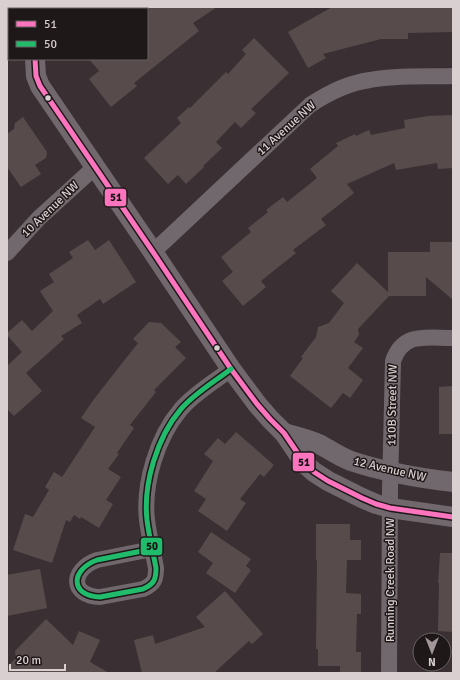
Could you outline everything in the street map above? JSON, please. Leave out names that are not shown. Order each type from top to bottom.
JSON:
[{"type":"street","points":[[35,60],[36,76],[40,86],[231,369],[257,404],[284,433],[302,461],[314,472],[328,481],[376,504],[390,508],[453,517]]},
{"type":"street","name":"11 Avenue NW","points":[[153,252],[310,104],[337,90],[370,80],[453,76]]},
{"type":"street","name":"10 Avenue NW","points":[[7,253],[39,218],[95,167]]},
{"type":"street","name":"110B Street NW","points":[[391,480],[393,361],[395,354],[402,344],[415,338],[453,338]]},
{"type":"street","points":[[152,549],[97,560],[90,563],[80,572],[77,578],[77,584],[87,595],[100,597],[143,589],[150,586],[154,582],[156,577],[156,568],[147,519],[151,471],[157,452],[166,432],[182,408],[231,369]]},
{"type":"street","name":"12 Avenue NW","points":[[284,433],[317,443],[335,454],[391,480],[410,476],[453,482]]},
{"type":"street","name":"Running Creek Road NW","points":[[389,673],[391,480]]},
{"type":"building","points":[[217,7],[193,23],[199,31],[134,83],[137,86],[111,107],[89,79],[99,71],[90,60],[148,60],[147,8]]},
{"type":"building","points":[[332,7],[453,7],[453,32],[408,33],[408,39],[381,39],[323,54],[326,58],[308,68],[288,32]]},
{"type":"building","points":[[254,38],[289,73],[251,109],[256,113],[241,128],[235,122],[216,142],[222,148],[186,184],[178,175],[168,184],[144,158],[181,123],[177,118],[189,107],[190,108],[226,72],[228,74],[246,54],[242,50]]},
{"type":"building","points":[[453,115],[453,168],[438,169],[437,163],[396,170],[394,163],[347,184],[354,193],[321,219],[326,225],[293,250],[296,253],[261,281],[266,287],[243,306],[222,281],[233,272],[221,257],[251,232],[248,228],[268,212],[266,210],[283,197],[287,202],[317,178],[310,169],[338,146],[336,143],[355,134],[356,136],[369,130],[371,135],[405,128],[404,120],[428,116]]},
{"type":"building","points":[[23,117],[47,152],[46,158],[35,165],[41,174],[21,187],[7,167],[7,134],[14,129],[15,123]]},
{"type":"building","points":[[88,240],[95,250],[109,240],[136,282],[103,304],[100,299],[77,315],[82,323],[61,336],[64,339],[26,373],[42,391],[14,416],[7,409],[7,366],[22,352],[7,335],[7,333],[22,320],[32,331],[53,311],[40,291],[54,282],[49,274],[73,258],[69,252]]},
{"type":"building","points":[[430,242],[453,242],[453,300],[426,277],[426,296],[389,296],[358,329],[359,335],[354,342],[363,348],[348,368],[363,380],[350,398],[343,393],[331,408],[290,376],[303,358],[301,357],[316,337],[318,327],[329,323],[344,303],[331,291],[357,263],[388,292],[388,252],[430,252]]},
{"type":"building","points":[[149,322],[161,323],[181,342],[175,347],[186,358],[154,390],[156,392],[130,425],[134,428],[117,453],[119,454],[108,469],[121,477],[106,500],[113,504],[99,528],[81,517],[80,519],[74,515],[70,522],[66,520],[52,563],[13,550],[25,514],[33,517],[49,490],[45,487],[54,472],[62,477],[95,427],[81,418],[138,343],[133,339]]},
{"type":"building","points":[[453,386],[453,434],[439,434],[439,387]]},
{"type":"building","points":[[236,432],[274,465],[264,477],[260,474],[240,499],[246,503],[227,531],[198,511],[206,499],[194,491],[213,461],[204,454],[218,438],[225,444]]},
{"type":"building","points":[[316,524],[350,524],[350,540],[361,540],[361,560],[347,560],[346,593],[361,594],[361,614],[357,614],[356,652],[361,652],[361,672],[340,672],[340,666],[318,666],[318,649],[316,649]]},
{"type":"building","points":[[211,532],[251,559],[246,566],[251,570],[235,593],[206,573],[213,563],[198,552]]},
{"type":"building","points":[[440,553],[453,553],[453,632],[438,631],[438,583]]},
{"type":"building","points":[[40,569],[47,608],[7,616],[7,575]]},
{"type":"building","points":[[225,591],[263,634],[252,644],[249,641],[214,673],[142,673],[134,640],[153,635],[155,644],[205,627],[196,617]]},
{"type":"building","points":[[46,619],[73,645],[79,631],[100,640],[90,662],[109,673],[7,673],[7,667],[16,658],[15,651]]},
{"type":"transit line","name":"51","points":[[35,60],[36,76],[40,86],[231,369],[257,404],[284,433],[305,464],[328,481],[376,504],[390,508],[453,517]]},
{"type":"transit line","name":"50","points":[[152,549],[97,560],[88,564],[78,576],[77,582],[79,587],[83,592],[90,596],[100,597],[143,589],[154,581],[156,576],[156,568],[147,520],[146,506],[150,476],[159,447],[172,420],[186,403],[231,369]]}]
